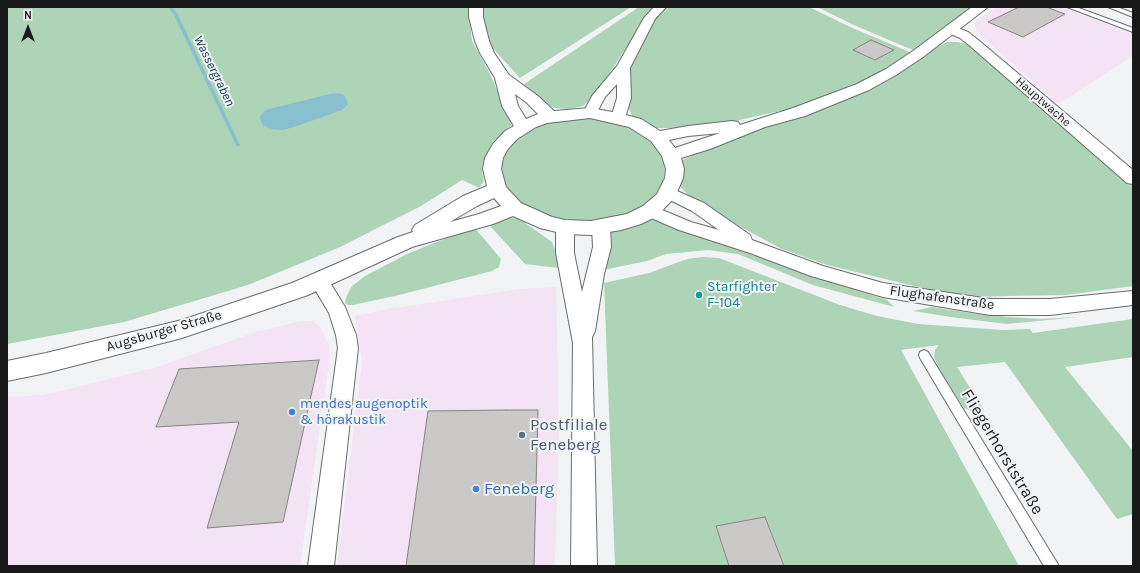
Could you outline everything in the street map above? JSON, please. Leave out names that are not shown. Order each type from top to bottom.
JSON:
[{"type":"street","points":[[476,7],[478,28],[482,41],[487,53],[503,78],[510,106],[523,127]]},
{"type":"street","points":[[590,113],[599,96],[623,68],[650,18],[660,7]]},
{"type":"street","points":[[671,155],[704,145],[759,123],[799,112],[863,87],[891,72],[981,7]]},
{"type":"street","name":"Hauptwache","points":[[950,29],[973,42],[1133,179]]},
{"type":"street","points":[[618,118],[624,98],[623,68]]},
{"type":"street","points":[[503,78],[532,99],[550,117]]},
{"type":"street","points":[[590,113],[635,123],[657,137],[671,155],[674,174],[668,192],[650,211],[621,223],[601,227],[565,227],[534,218],[514,208],[497,188],[492,169],[494,158],[499,148],[511,135],[523,127],[550,117],[590,113]]},
{"type":"street","points":[[657,137],[688,130],[759,123]]},
{"type":"street","name":"Augsburger Straße","points":[[405,242],[434,221],[497,188]]},
{"type":"street","name":"Flughafenstraße","points":[[668,192],[698,207],[756,248]]},
{"type":"street","name":"Augsburger Straße","points":[[7,370],[46,363],[182,328],[300,289],[405,242],[486,219],[514,208]]},
{"type":"street","name":"Flughafenstraße","points":[[650,211],[685,226],[756,248],[818,271],[883,290],[990,307],[1050,307],[1133,298]]},
{"type":"street","points":[[565,227],[565,253],[583,343]]},
{"type":"street","points":[[584,566],[583,343],[595,274],[602,247],[601,227]]},
{"type":"street","points":[[319,281],[338,312],[346,335],[348,348],[322,566]]},
{"type":"lane","points":[[1070,7],[1133,30]]},
{"type":"lane","points":[[1088,7],[1133,24]]},
{"type":"lane","points":[[1111,7],[1133,15]]},
{"type":"lane","name":"Fliegerhorststraße","points":[[924,355],[1052,566]]},
{"type":"shaded area","points":[[997,7],[1062,7],[1133,34],[1133,56],[1058,104],[978,33],[975,28],[975,23],[977,20]]},
{"type":"shaded area","points":[[556,287],[559,433],[555,566],[337,566],[362,361],[355,316],[388,309],[520,289]]},
{"type":"shaded area","points":[[301,321],[313,321],[320,327],[329,345],[329,363],[300,566],[7,566],[7,397],[44,395],[154,368],[256,332]]},
{"type":"green space","points":[[7,7],[468,7],[472,41],[489,72],[512,125],[494,141],[487,153],[483,162],[482,172],[484,181],[479,188],[462,180],[421,206],[340,247],[248,285],[124,322],[7,344]]},
{"type":"green space","points":[[482,7],[631,7],[520,78],[489,44],[484,25]]},
{"type":"green space","points":[[639,7],[656,7],[634,36],[595,95],[583,106],[569,109],[554,108],[541,101],[521,86]]},
{"type":"green space","points":[[665,7],[809,7],[850,27],[912,53],[867,79],[810,102],[784,110],[731,122],[682,128],[655,128],[632,116],[626,101],[627,85],[633,57],[653,20]]},
{"type":"green space","points":[[817,7],[973,7],[915,51],[856,26]]},
{"type":"green space","points":[[947,42],[967,44],[975,49],[1133,186],[1133,286],[1066,295],[976,297],[935,291],[827,265],[782,249],[714,213],[686,193],[680,186],[683,175],[681,161],[702,150],[836,98]]},
{"type":"green space","points":[[588,117],[631,128],[653,142],[660,151],[664,161],[665,172],[663,183],[657,193],[635,210],[602,220],[566,220],[549,216],[520,203],[510,194],[503,184],[500,173],[504,152],[519,135],[544,123]]},
{"type":"green space","points":[[518,218],[552,242],[559,267],[525,264],[491,227],[492,221]]},
{"type":"green space","points":[[649,220],[661,221],[795,270],[887,300],[894,307],[813,285],[738,254],[708,250],[666,254],[647,261],[603,270],[610,230]]},
{"type":"green space","points":[[474,227],[501,259],[499,267],[492,271],[399,295],[353,305],[348,305],[345,303],[346,297],[352,286],[365,276],[407,254]]},
{"type":"green space","points":[[703,257],[719,258],[840,305],[877,316],[918,324],[1003,330],[1030,329],[1033,333],[1133,319],[1133,357],[1065,367],[1133,451],[1133,514],[1117,519],[1005,362],[957,367],[984,410],[975,412],[964,408],[940,371],[934,357],[935,350],[939,345],[901,350],[1019,566],[784,566],[765,517],[716,526],[729,566],[615,566],[604,283],[649,273],[687,259]]},
{"type":"green space","points":[[932,307],[1009,317],[1042,319],[1079,317],[1007,324],[913,311]]},
{"type":"water","points":[[334,93],[345,96],[348,104],[342,110],[282,130],[264,126],[261,122],[260,117],[265,110]]},
{"type":"building","points":[[1019,7],[1046,7],[1065,14],[1023,37],[988,22]]},
{"type":"building","points":[[871,40],[894,50],[875,60],[853,50]]},
{"type":"building","points":[[319,360],[283,522],[207,528],[239,422],[156,427],[179,369]]},
{"type":"building","name":"Feneberg","points":[[538,410],[534,566],[406,566],[428,411]]},
{"type":"building","points":[[765,517],[784,566],[729,566],[716,526]]},
{"type":"waterway","name":"Wassergraben","points":[[170,7],[176,15],[238,145]]},
{"type":"place","name":"Starfighter F-104","points":[[699,295]]},
{"type":"place","name":"mendes augenoptik & hörakustik","points":[[292,412]]},
{"type":"place","name":"Postfiliale Feneberg","points":[[522,435]]},
{"type":"place","name":"Feneberg","points":[[476,489]]}]
